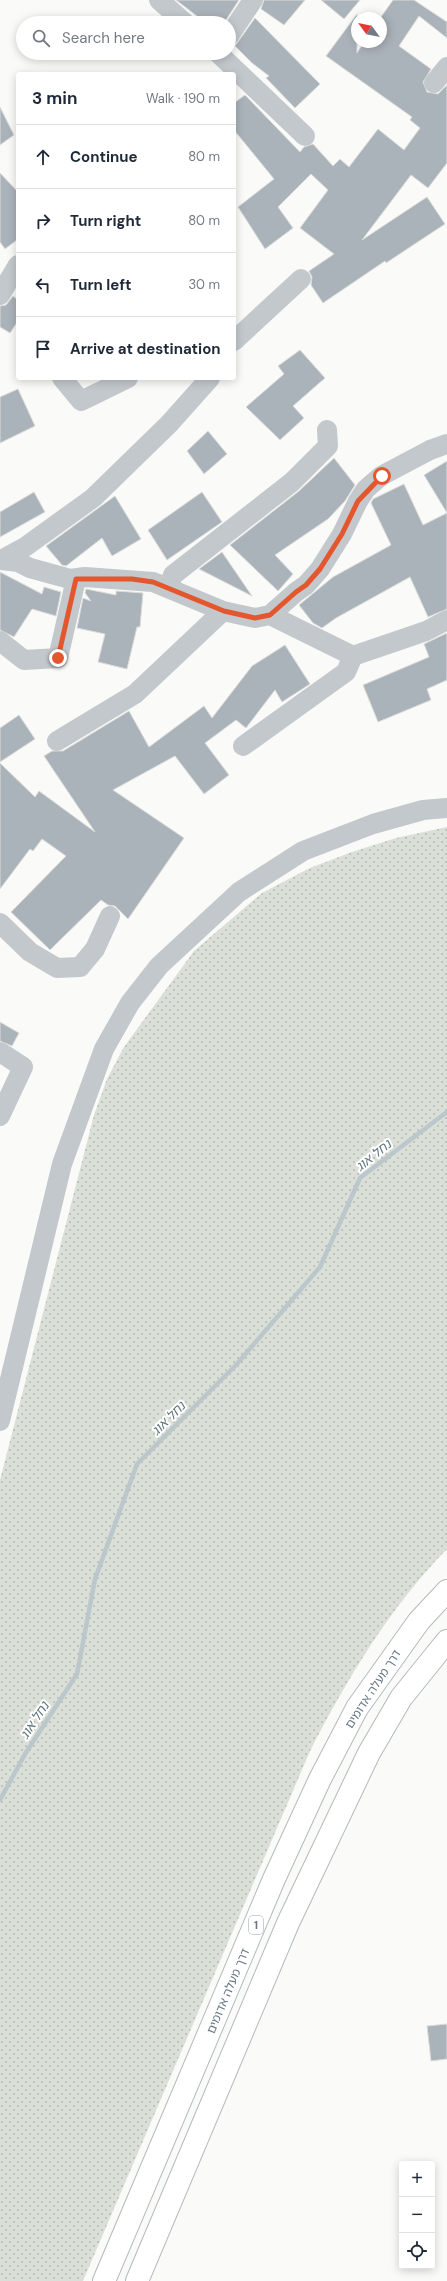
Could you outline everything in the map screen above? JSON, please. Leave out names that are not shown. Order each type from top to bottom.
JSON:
[{"type":"highway","name":"דרך מעלה אדומים","points":[[104,2281],[274,1879],[320,1779],[357,1708],[419,1621],[447,1591]]},
{"type":"highway","points":[[137,2281],[288,1923],[369,1753],[401,1698],[447,1641]]},
{"type":"street","points":[[159,0],[177,16]]},
{"type":"street","points":[[236,26],[253,0]]},
{"type":"street","points":[[225,60],[305,136]]},
{"type":"street","points":[[434,83],[447,67]]},
{"type":"street","points":[[9,287],[16,270]]},
{"type":"street","points":[[236,339],[301,279]]},
{"type":"street","points":[[64,380],[81,401],[124,380]]},
{"type":"street","points":[[1,560],[25,547],[93,498],[169,424],[208,380]]},
{"type":"street","points":[[168,587],[173,575],[292,482],[328,446],[327,430]]},
{"type":"street","points":[[1,560],[18,562],[30,568],[70,580],[132,579],[153,582],[224,611],[255,618],[270,615],[306,585],[320,569],[335,546],[358,501],[366,489],[382,476],[430,450],[447,444]]},
{"type":"street","points":[[0,641],[24,660],[58,658],[76,579]]},
{"type":"street","points":[[57,741],[134,694],[224,611]]},
{"type":"street","points":[[270,615],[353,656],[426,630],[447,620]]},
{"type":"street","points":[[243,746],[346,672],[353,656]]},
{"type":"street","points":[[0,1421],[62,1164],[104,1049],[130,1003],[159,966],[239,892],[303,851],[373,824],[423,810],[447,808]]},
{"type":"street","points":[[0,923],[30,952],[57,968],[80,967],[95,949],[110,916]]},
{"type":"street","points":[[0,1052],[23,1067],[0,1116]]},
{"type":"shaded area","points":[[447,827],[447,1549],[426,1571],[388,1619],[339,1697],[310,1751],[83,2281],[0,2281],[0,1480],[94,1115],[107,1079],[124,1047],[194,951],[262,893],[310,868],[352,852],[396,838]]},
{"type":"building","points":[[176,0],[239,0],[229,16],[197,16]]},
{"type":"building","points":[[264,0],[305,0],[284,25],[261,9]]},
{"type":"building","points":[[321,0],[360,0],[344,19]]},
{"type":"building","points":[[393,0],[414,0],[447,22],[447,38],[419,16],[399,46],[431,69],[423,82],[427,92],[438,94],[447,85],[447,163],[428,188],[411,175],[362,240],[427,197],[445,224],[386,263],[385,261],[323,303],[311,285],[312,277],[309,271],[334,254],[300,228],[328,190],[311,174],[278,207],[293,228],[265,249],[238,207],[274,179],[236,132],[236,102],[245,95],[300,152],[304,147],[313,144],[333,166],[340,159],[349,167],[378,129],[404,150],[420,128],[410,120],[412,117],[326,56],[351,22],[351,48],[357,48],[357,53],[360,48],[387,48],[387,12],[385,12]]},
{"type":"building","points":[[255,18],[320,84],[295,108],[266,78],[269,76],[252,63],[236,47],[236,45]]},
{"type":"building","points":[[0,107],[14,135],[0,145]]},
{"type":"building","points":[[0,173],[16,190],[16,241],[5,249],[0,242]]},
{"type":"building","points":[[13,296],[16,298],[16,324],[10,333],[0,327],[0,306],[6,305]]},
{"type":"building","points":[[300,350],[325,378],[293,406],[304,418],[280,440],[246,407],[284,374],[278,366]]},
{"type":"building","points":[[18,389],[35,426],[0,443],[0,397]]},
{"type":"building","points":[[208,431],[227,454],[204,474],[187,451]]},
{"type":"building","points":[[334,458],[355,485],[345,501],[328,519],[275,555],[293,574],[278,591],[230,545],[299,491]]},
{"type":"building","points":[[447,461],[447,513],[424,475]]},
{"type":"building","points":[[404,484],[423,525],[447,513],[447,609],[428,617],[410,577],[336,618],[322,628],[313,623],[299,605],[333,577],[391,545],[371,503],[373,499]]},
{"type":"building","points":[[34,492],[45,512],[0,537],[0,512]]},
{"type":"building","points":[[202,492],[222,522],[167,560],[148,530]]},
{"type":"building","points":[[115,496],[141,539],[112,556],[102,538],[66,566],[62,565],[46,546]]},
{"type":"building","points":[[222,552],[252,596],[199,569]]},
{"type":"building","points":[[0,572],[42,594],[44,587],[61,592],[56,616],[32,609],[14,637],[0,630]]},
{"type":"building","points":[[86,589],[116,595],[116,591],[143,593],[140,627],[137,627],[127,669],[98,662],[105,634],[77,628],[83,598],[91,601],[85,593]]},
{"type":"building","points":[[447,633],[447,680],[427,689],[431,700],[378,722],[363,685],[429,657],[424,644]]},
{"type":"building","points":[[285,645],[310,684],[282,702],[275,690],[246,728],[236,720],[205,743],[229,775],[204,794],[175,756],[113,790],[184,838],[128,919],[115,906],[108,905],[101,900],[50,950],[11,912],[66,856],[42,839],[33,851],[30,849],[0,889],[0,763],[35,797],[39,791],[95,832],[44,756],[52,751],[63,751],[129,711],[149,747],[204,706],[212,718],[252,666]]},
{"type":"building","points":[[19,715],[35,739],[0,762],[0,728]]},
{"type":"building","points":[[0,1022],[19,1033],[12,1046],[0,1041]]},
{"type":"building","points":[[447,2024],[447,2059],[431,2061],[427,2026]]},
{"type":"waterway","name":"נחל אוג","points":[[0,1800],[25,1754],[77,1674],[95,1579],[137,1464],[236,1365],[320,1267],[360,1178],[447,1112]]},
{"type":"route","points":[[58,658],[76,579],[132,579],[153,582],[168,587],[211,607],[224,611],[255,618],[270,615],[306,585],[320,569],[342,534],[358,501],[366,489],[382,476]]}]
